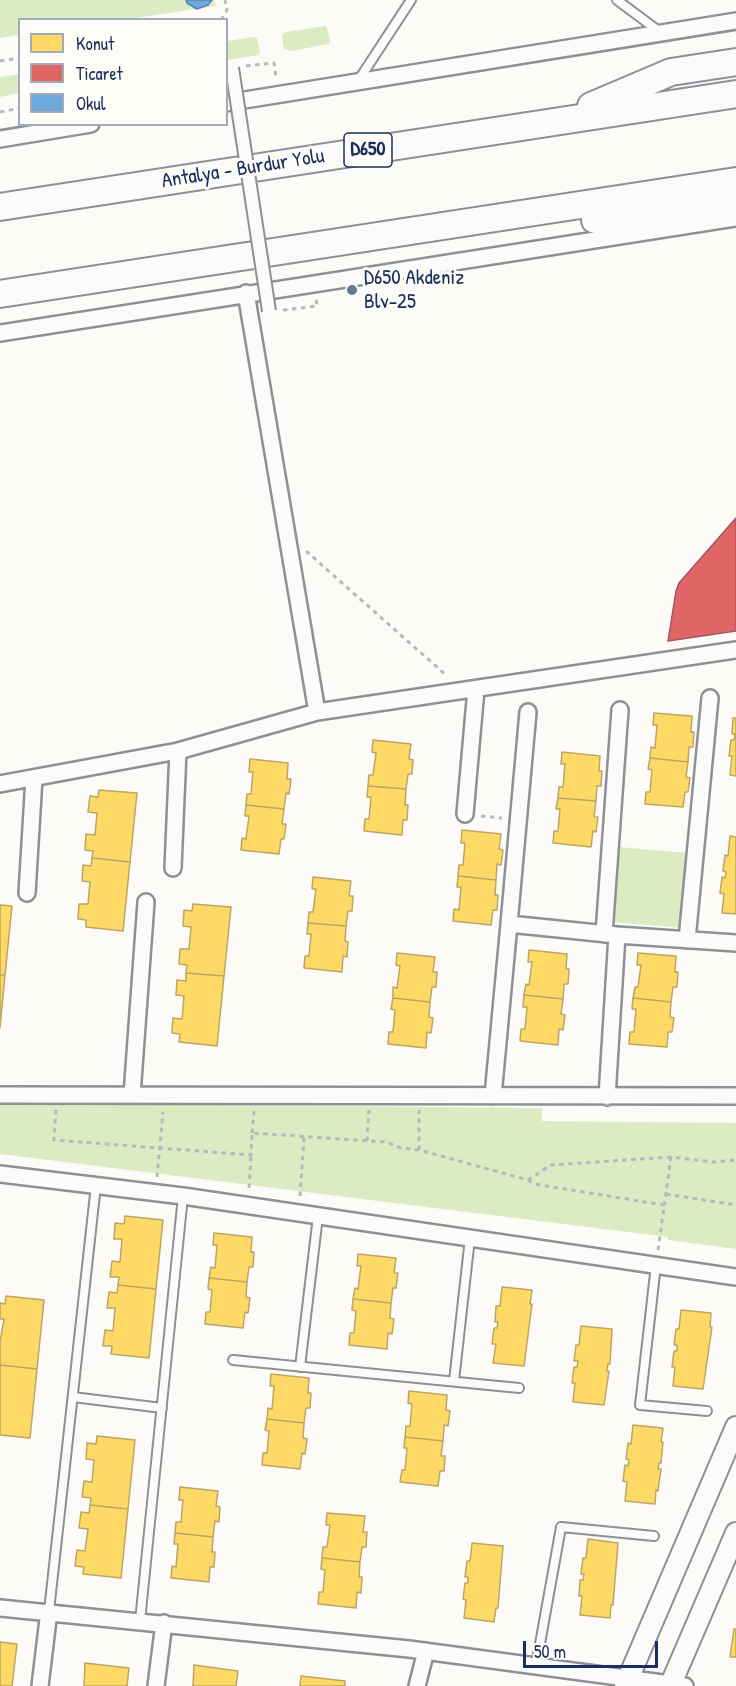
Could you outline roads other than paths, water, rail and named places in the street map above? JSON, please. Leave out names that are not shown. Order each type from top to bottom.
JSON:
[{"type":"highway","points":[[555,121],[671,72],[736,62]]},
{"type":"highway","name":"Antalya - Burdur Yolu","points":[[0,207],[736,94]]},
{"type":"highway","points":[[0,294],[736,182]]},
{"type":"highway","points":[[329,243],[415,243],[736,202]]},
{"type":"street","points":[[228,103],[736,21]]},
{"type":"street","points":[[232,68],[269,311]]},
{"type":"street","points":[[0,139],[79,126]]},
{"type":"street","points":[[0,333],[736,218]]},
{"type":"street","points":[[246,293],[317,712]]},
{"type":"street","points":[[0,784],[178,751],[317,712],[736,650]]},
{"type":"street","points":[[465,814],[470,690]]},
{"type":"street","points":[[687,940],[710,698]]},
{"type":"street","points":[[607,1097],[620,710]]},
{"type":"street","points":[[493,1096],[528,712]]},
{"type":"street","points":[[173,868],[178,751]]},
{"type":"street","points":[[27,893],[34,778]]},
{"type":"street","points":[[132,1095],[146,902]]},
{"type":"street","points":[[509,924],[736,944]]},
{"type":"street","points":[[0,1095],[736,1096]]},
{"type":"street","points":[[0,1174],[156,1192],[736,1277]]},
{"type":"street","points":[[626,1682],[736,1427]]},
{"type":"street","points":[[0,1608],[49,1611],[426,1651],[536,1666],[626,1682],[675,1685],[736,1533]]},
{"type":"street","points":[[40,1686],[49,1611]]},
{"type":"street","points":[[156,1686],[165,1623]]},
{"type":"street","points":[[417,1686],[426,1651]]},
{"type":"lane","points":[[358,81],[411,0]]},
{"type":"lane","points":[[617,0],[661,33]]},
{"type":"lane","points":[[49,1611],[96,1185]]},
{"type":"lane","points":[[140,1621],[183,1196]]},
{"type":"lane","points":[[300,1367],[318,1215]]},
{"type":"lane","points":[[454,1382],[470,1238]]},
{"type":"lane","points":[[656,1265],[640,1405],[707,1412]]},
{"type":"lane","points":[[234,1360],[519,1388]]},
{"type":"lane","points":[[73,1397],[162,1408]]},
{"type":"lane","points":[[536,1666],[561,1527],[654,1536]]},
{"type":"place","name":"D650 Akdeniz Blv-25","points":[[352,290]]}]
